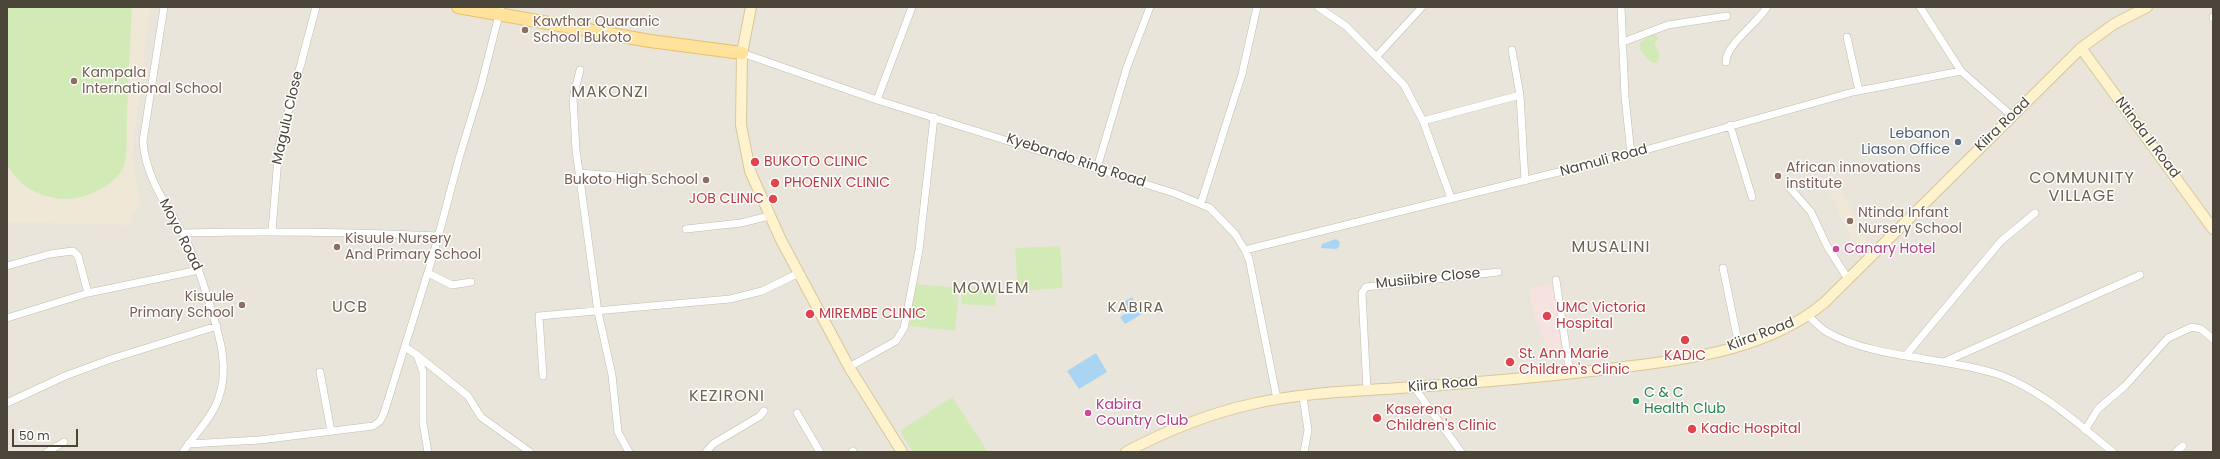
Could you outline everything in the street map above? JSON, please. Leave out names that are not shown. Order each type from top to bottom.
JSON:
[{"type":"main road","points":[[458,7],[500,11],[642,40],[742,53]]},
{"type":"main road","points":[[751,7],[742,53],[743,141],[752,176],[769,216],[849,367],[902,452]]},
{"type":"main road","name":"Kiira Road","points":[[1277,400],[1364,390],[1570,374],[1670,361],[1739,346],[1777,332],[1809,316],[2080,48],[2133,11],[2147,7]]},
{"type":"main road","name":"Ntinda II Road","points":[[2080,48],[2213,229]]},
{"type":"main road","points":[[1126,452],[1184,425],[1251,404],[1277,400]]},
{"type":"street","name":"Moyo Road","points":[[164,7],[143,141],[144,157],[158,192],[182,233],[199,270],[217,326],[224,364],[222,387],[214,407],[182,452]]},
{"type":"street","name":"Magulu Close","points":[[272,231],[279,146],[316,7]]},
{"type":"street","points":[[877,100],[912,7]]},
{"type":"street","points":[[1097,168],[1127,66],[1150,7]]},
{"type":"street","points":[[1201,203],[1240,80],[1257,7]]},
{"type":"street","points":[[1318,7],[1341,22],[1377,56],[1404,85],[1423,121],[1451,198]]},
{"type":"street","points":[[1377,56],[1422,7]]},
{"type":"street","points":[[1621,7],[1625,97],[1631,154]]},
{"type":"street","points":[[1726,62],[1726,54],[1732,46],[1768,7]]},
{"type":"street","points":[[1920,7],[1961,71],[2012,116]]},
{"type":"street","points":[[188,444],[260,440],[373,426],[380,421],[428,273],[460,155],[481,86],[500,11]]},
{"type":"street","points":[[1623,42],[1668,25],[1726,16]]},
{"type":"street","points":[[1847,37],[1859,90]]},
{"type":"street","points":[[1512,50],[1520,95],[1524,181]]},
{"type":"street","name":"Kyebando Ring Road","points":[[742,53],[877,100],[1097,168],[1201,203],[1226,224],[1245,250],[1249,259],[1277,400]]},
{"type":"street","points":[[580,70],[573,98],[572,113],[579,173],[598,312],[612,375],[618,432],[630,452]]},
{"type":"street","name":"Namuli Road","points":[[1245,250],[1631,154],[1859,90],[1961,71]]},
{"type":"street","points":[[1423,121],[1520,95]]},
{"type":"street","points":[[849,367],[896,341],[904,328],[919,250],[934,117]]},
{"type":"street","points":[[1730,125],[1752,196]]},
{"type":"street","points":[[579,173],[656,179]]},
{"type":"street","points":[[1789,187],[1811,212],[1828,246],[1848,279]]},
{"type":"street","points":[[1906,355],[2001,241],[2035,213]]},
{"type":"street","points":[[686,229],[735,224],[769,216]]},
{"type":"street","points":[[182,233],[272,231],[302,234],[438,236]]},
{"type":"street","points":[[7,266],[50,254],[73,251],[78,256],[88,293]]},
{"type":"street","points":[[1723,268],[1739,346]]},
{"type":"street","points":[[7,318],[88,293],[199,270]]},
{"type":"street","name":"Musiibire Close","points":[[1364,390],[1362,293],[1366,287],[1498,272]]},
{"type":"street","points":[[428,273],[452,285],[472,282]]},
{"type":"street","points":[[543,376],[539,316],[598,312],[742,297],[771,288],[799,273]]},
{"type":"street","points":[[1944,362],[2140,275]]},
{"type":"street","points":[[1556,280],[1570,374]]},
{"type":"street","points":[[1809,316],[1825,331],[1850,342],[2000,375],[2026,386],[2113,452]]},
{"type":"street","points":[[7,403],[65,376],[110,359],[217,326]]},
{"type":"street","points":[[2085,430],[2098,409],[2125,386],[2168,338],[2195,327],[2201,329],[2213,339]]},
{"type":"street","points":[[405,347],[468,396],[481,418],[530,452]]},
{"type":"street","points":[[417,355],[424,375],[423,423],[428,452]]},
{"type":"street","points":[[320,372],[331,431]]},
{"type":"street","points":[[1414,387],[1461,452]]},
{"type":"street","points":[[1303,397],[1308,430],[1304,452]]},
{"type":"street","points":[[700,452],[705,452],[713,444],[760,416],[764,411]]},
{"type":"street","points":[[797,413],[820,452]]},
{"type":"street","points":[[47,452],[64,442]]},
{"type":"street","points":[[2176,452],[2183,446]]},
{"type":"shaded area","points":[[7,7],[2213,7],[2213,452],[7,452]]},
{"type":"shaded area","name":"Kampala International School","points":[[7,7],[150,7],[132,155],[141,208],[133,212],[132,225],[7,222]]},
{"type":"shaded area","name":"Ntinda Infant Nursery School","points":[[1840,186],[1869,244],[1859,255],[1828,189]]},
{"type":"shaded area","name":"UMC Victoria Hospital","points":[[1553,284],[1558,312],[1561,351],[1549,353],[1536,319],[1528,288]]},
{"type":"green space","name":"Kampala International School","points":[[7,7],[132,7],[125,162],[122,170],[116,178],[100,190],[72,199],[47,196],[31,190],[24,185],[7,165]]},
{"type":"green space","points":[[1651,35],[1656,35],[1658,39],[1654,45],[1659,52],[1658,63],[1652,63],[1640,50],[1640,43]]},
{"type":"green space","points":[[1060,246],[1063,288],[1018,291],[1015,248]]},
{"type":"green space","points":[[914,284],[959,288],[955,331],[910,326]]},
{"type":"green space","points":[[962,287],[996,289],[995,306],[961,304]]},
{"type":"green space","points":[[952,397],[988,452],[913,452],[900,431]]},
{"type":"water","points":[[1336,239],[1340,242],[1339,247],[1336,249],[1321,248],[1322,244]]},
{"type":"water","points":[[1132,297],[1142,314],[1125,324],[1120,317],[1128,312],[1122,303]]},
{"type":"water","points":[[1096,353],[1107,372],[1079,389],[1067,371]]},
{"type":"place","name":"Kawthar Quaranic School Bukoto","points":[[525,30]]},
{"type":"place","name":"Kampala International School","points":[[74,81]]},
{"type":"place","name":"Lebanon Liason Office","points":[[1958,142]]},
{"type":"place","name":"BUKOTO CLINIC","points":[[755,162]]},
{"type":"place","name":"African innovations institute","points":[[1778,176]]},
{"type":"place","name":"Bukoto High School","points":[[706,180]]},
{"type":"place","name":"PHOENIX CLINIC","points":[[775,183]]},
{"type":"place","name":"JOB CLINIC","points":[[773,199]]},
{"type":"place","name":"Ntinda Infant Nursery School","points":[[1850,221]]},
{"type":"place","name":"Kisuule Nursery And Primary School","points":[[337,247]]},
{"type":"place","name":"Canary Hotel","points":[[1836,249]]},
{"type":"place","name":"Kisuule Primary School","points":[[242,305]]},
{"type":"place","name":"MIREMBE CLINIC","points":[[810,314]]},
{"type":"place","name":"UMC Victoria Hospital","points":[[1547,316]]},
{"type":"place","name":"KADIC","points":[[1685,340]]},
{"type":"place","name":"St. Ann Marie Children's Clinic","points":[[1510,362]]},
{"type":"place","name":"C & C Health Club","points":[[1636,401]]},
{"type":"place","name":"Kabira Country Club","points":[[1088,413]]},
{"type":"place","name":"Kaserena Children's Clinic","points":[[1377,418]]},
{"type":"place","name":"Kadic Hospital","points":[[1692,429]]},
{"type":"district","name":"MAKONZI","points":[[610,93]]},
{"type":"district","name":"COMMUNITY VILLAGE","points":[[2082,188]]},
{"type":"district","name":"MUSALINI","points":[[1611,248]]},
{"type":"district","name":"MOWLEM","points":[[991,289]]},
{"type":"district","name":"UCB","points":[[350,308]]},
{"type":"district","name":"KABIRA","points":[[1136,308]]},
{"type":"district","name":"KEZIRONI","points":[[727,397]]}]
